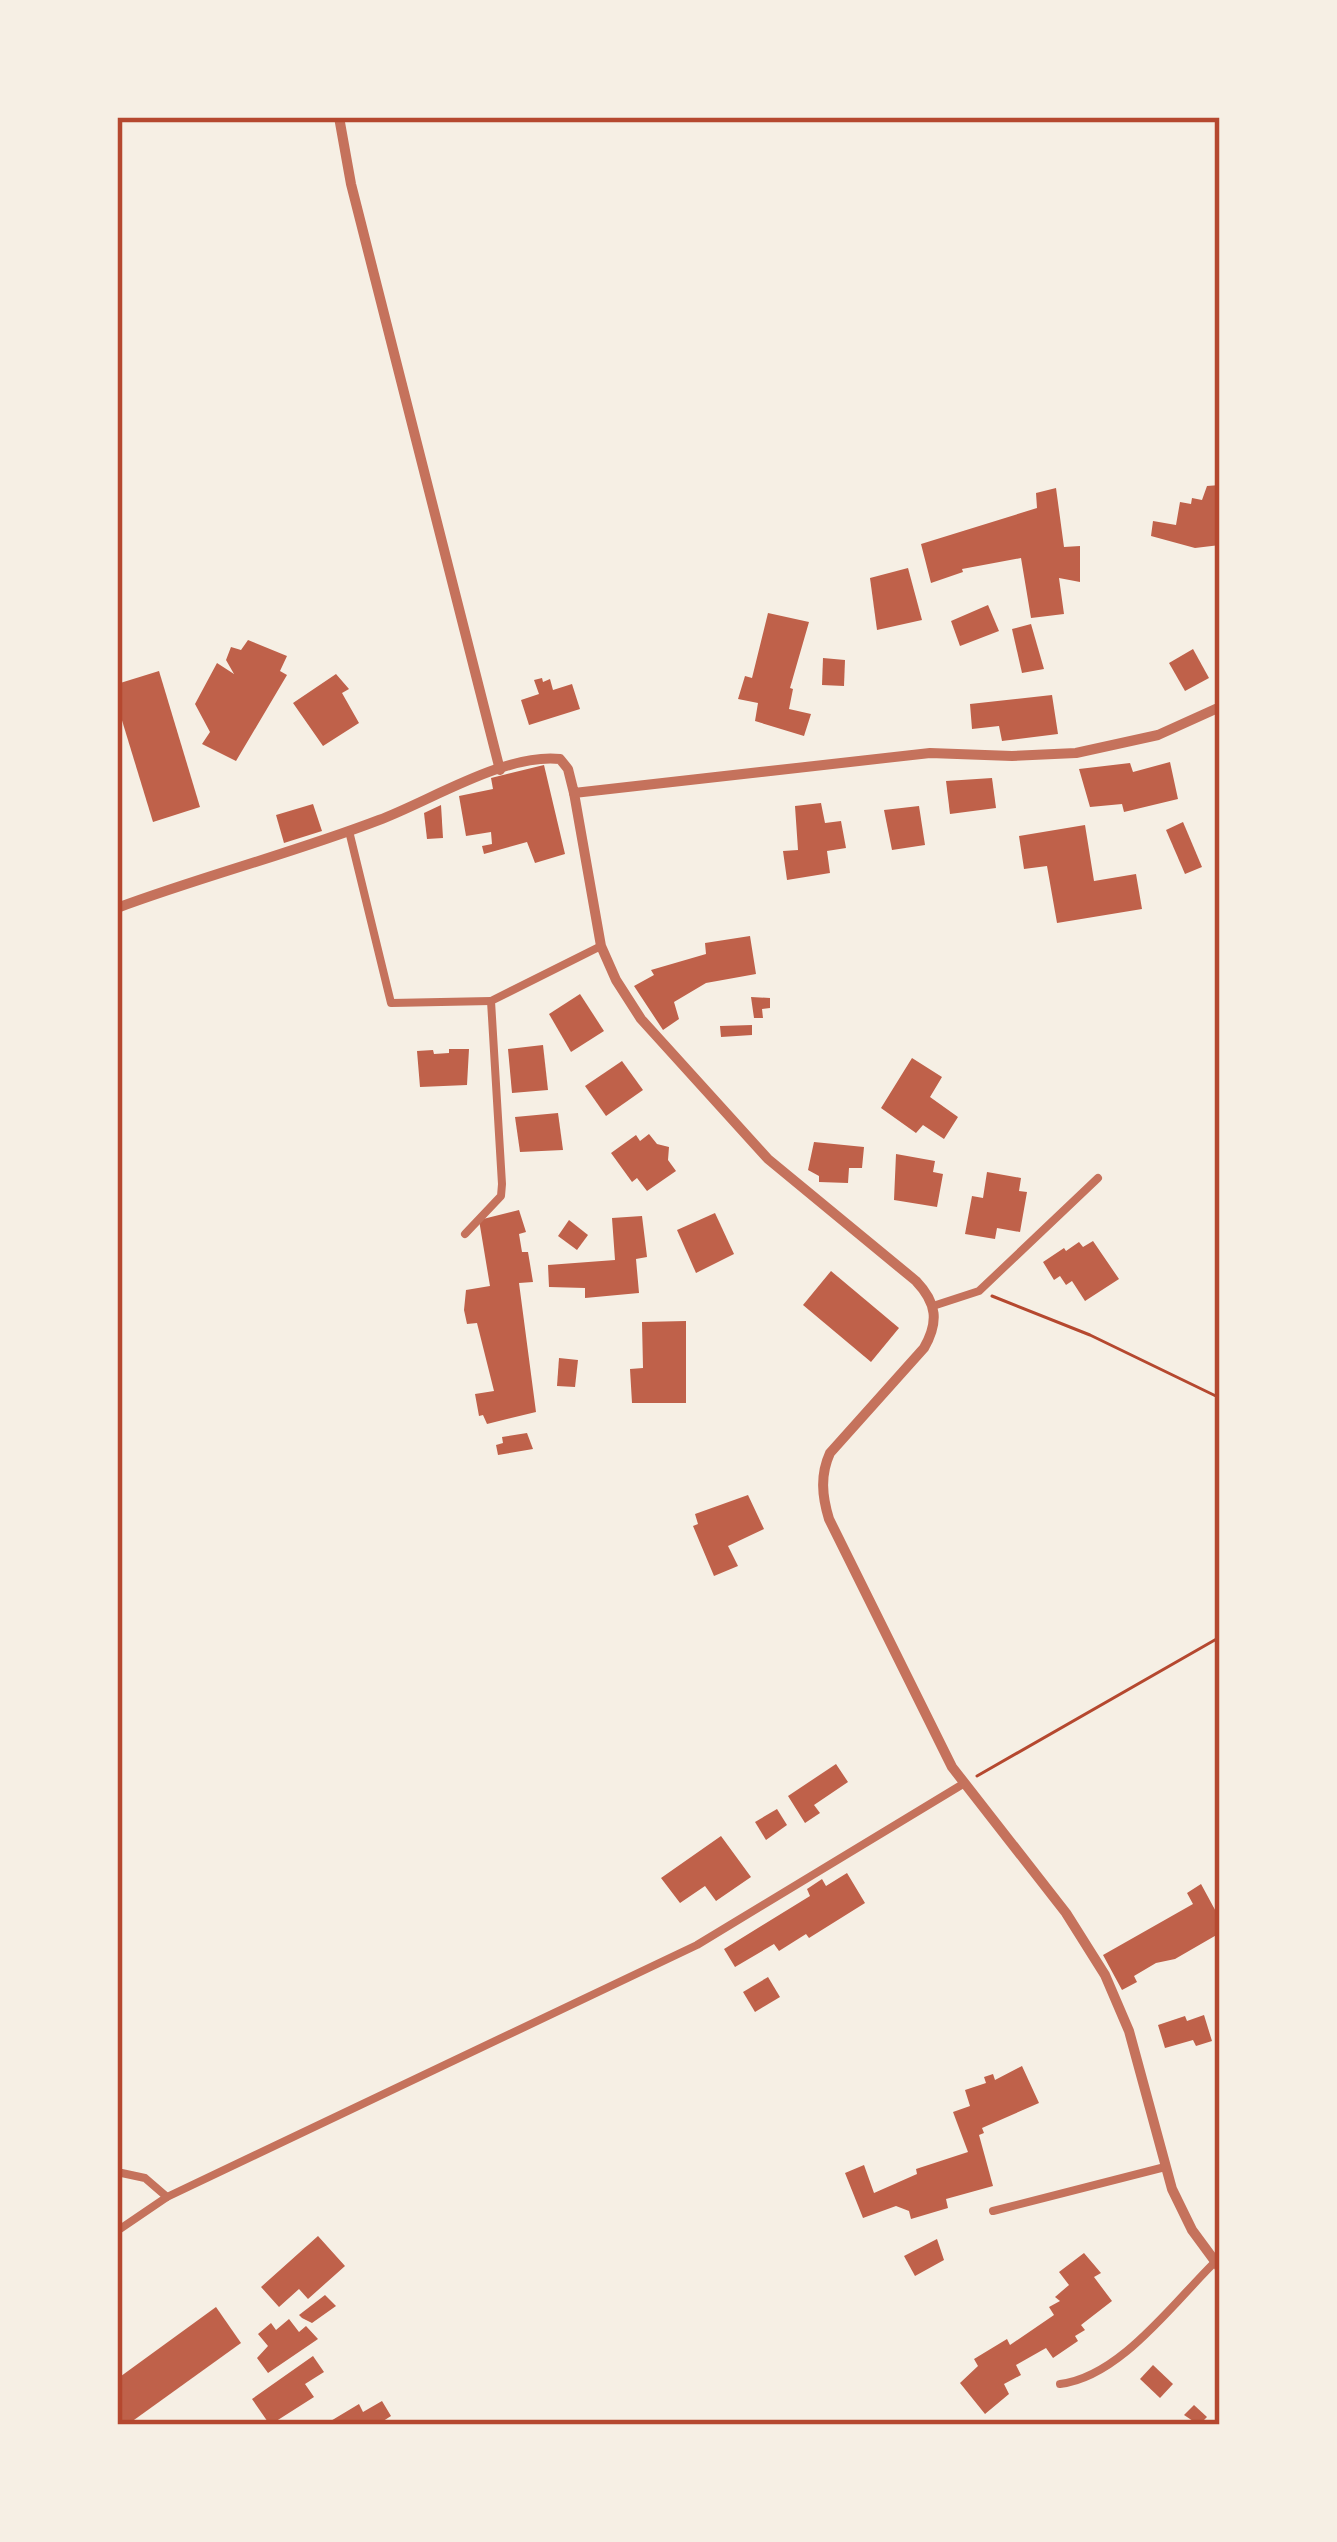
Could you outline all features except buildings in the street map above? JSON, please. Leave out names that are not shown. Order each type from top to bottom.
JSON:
[{"type":"street","points":[[339,117],[351,184],[500,770]]},
{"type":"street","points":[[574,793],[930,753],[1076,753],[1158,735],[1220,707]]},
{"type":"street","points":[[117,908],[350,831],[500,770],[539,759],[560,759],[574,793],[601,946],[641,1019],[787,1177],[916,1281],[933,1306],[934,1328],[924,1348],[836,1442],[825,1465],[823,1490],[839,1542],[963,1784],[1045,1884],[1105,1975],[1129,2031],[1165,2167],[1192,2230],[1217,2265],[1112,2364],[1060,2384]]},
{"type":"street","points":[[350,831],[391,1003],[491,1000],[601,946]]},
{"type":"street","points":[[465,1234],[501,1196],[491,1000]]},
{"type":"street","points":[[933,1306],[979,1291],[1098,1178]]},
{"type":"street","points":[[117,2231],[167,2197],[697,1945],[963,1784]]},
{"type":"street","points":[[993,2211],[1165,2167]]},
{"type":"street","points":[[117,2172],[145,2178],[167,2197]]},
{"type":"path","points":[[979,1291],[1090,1335],[1220,1398]]},
{"type":"path","points":[[963,1784],[1220,1637]]}]
